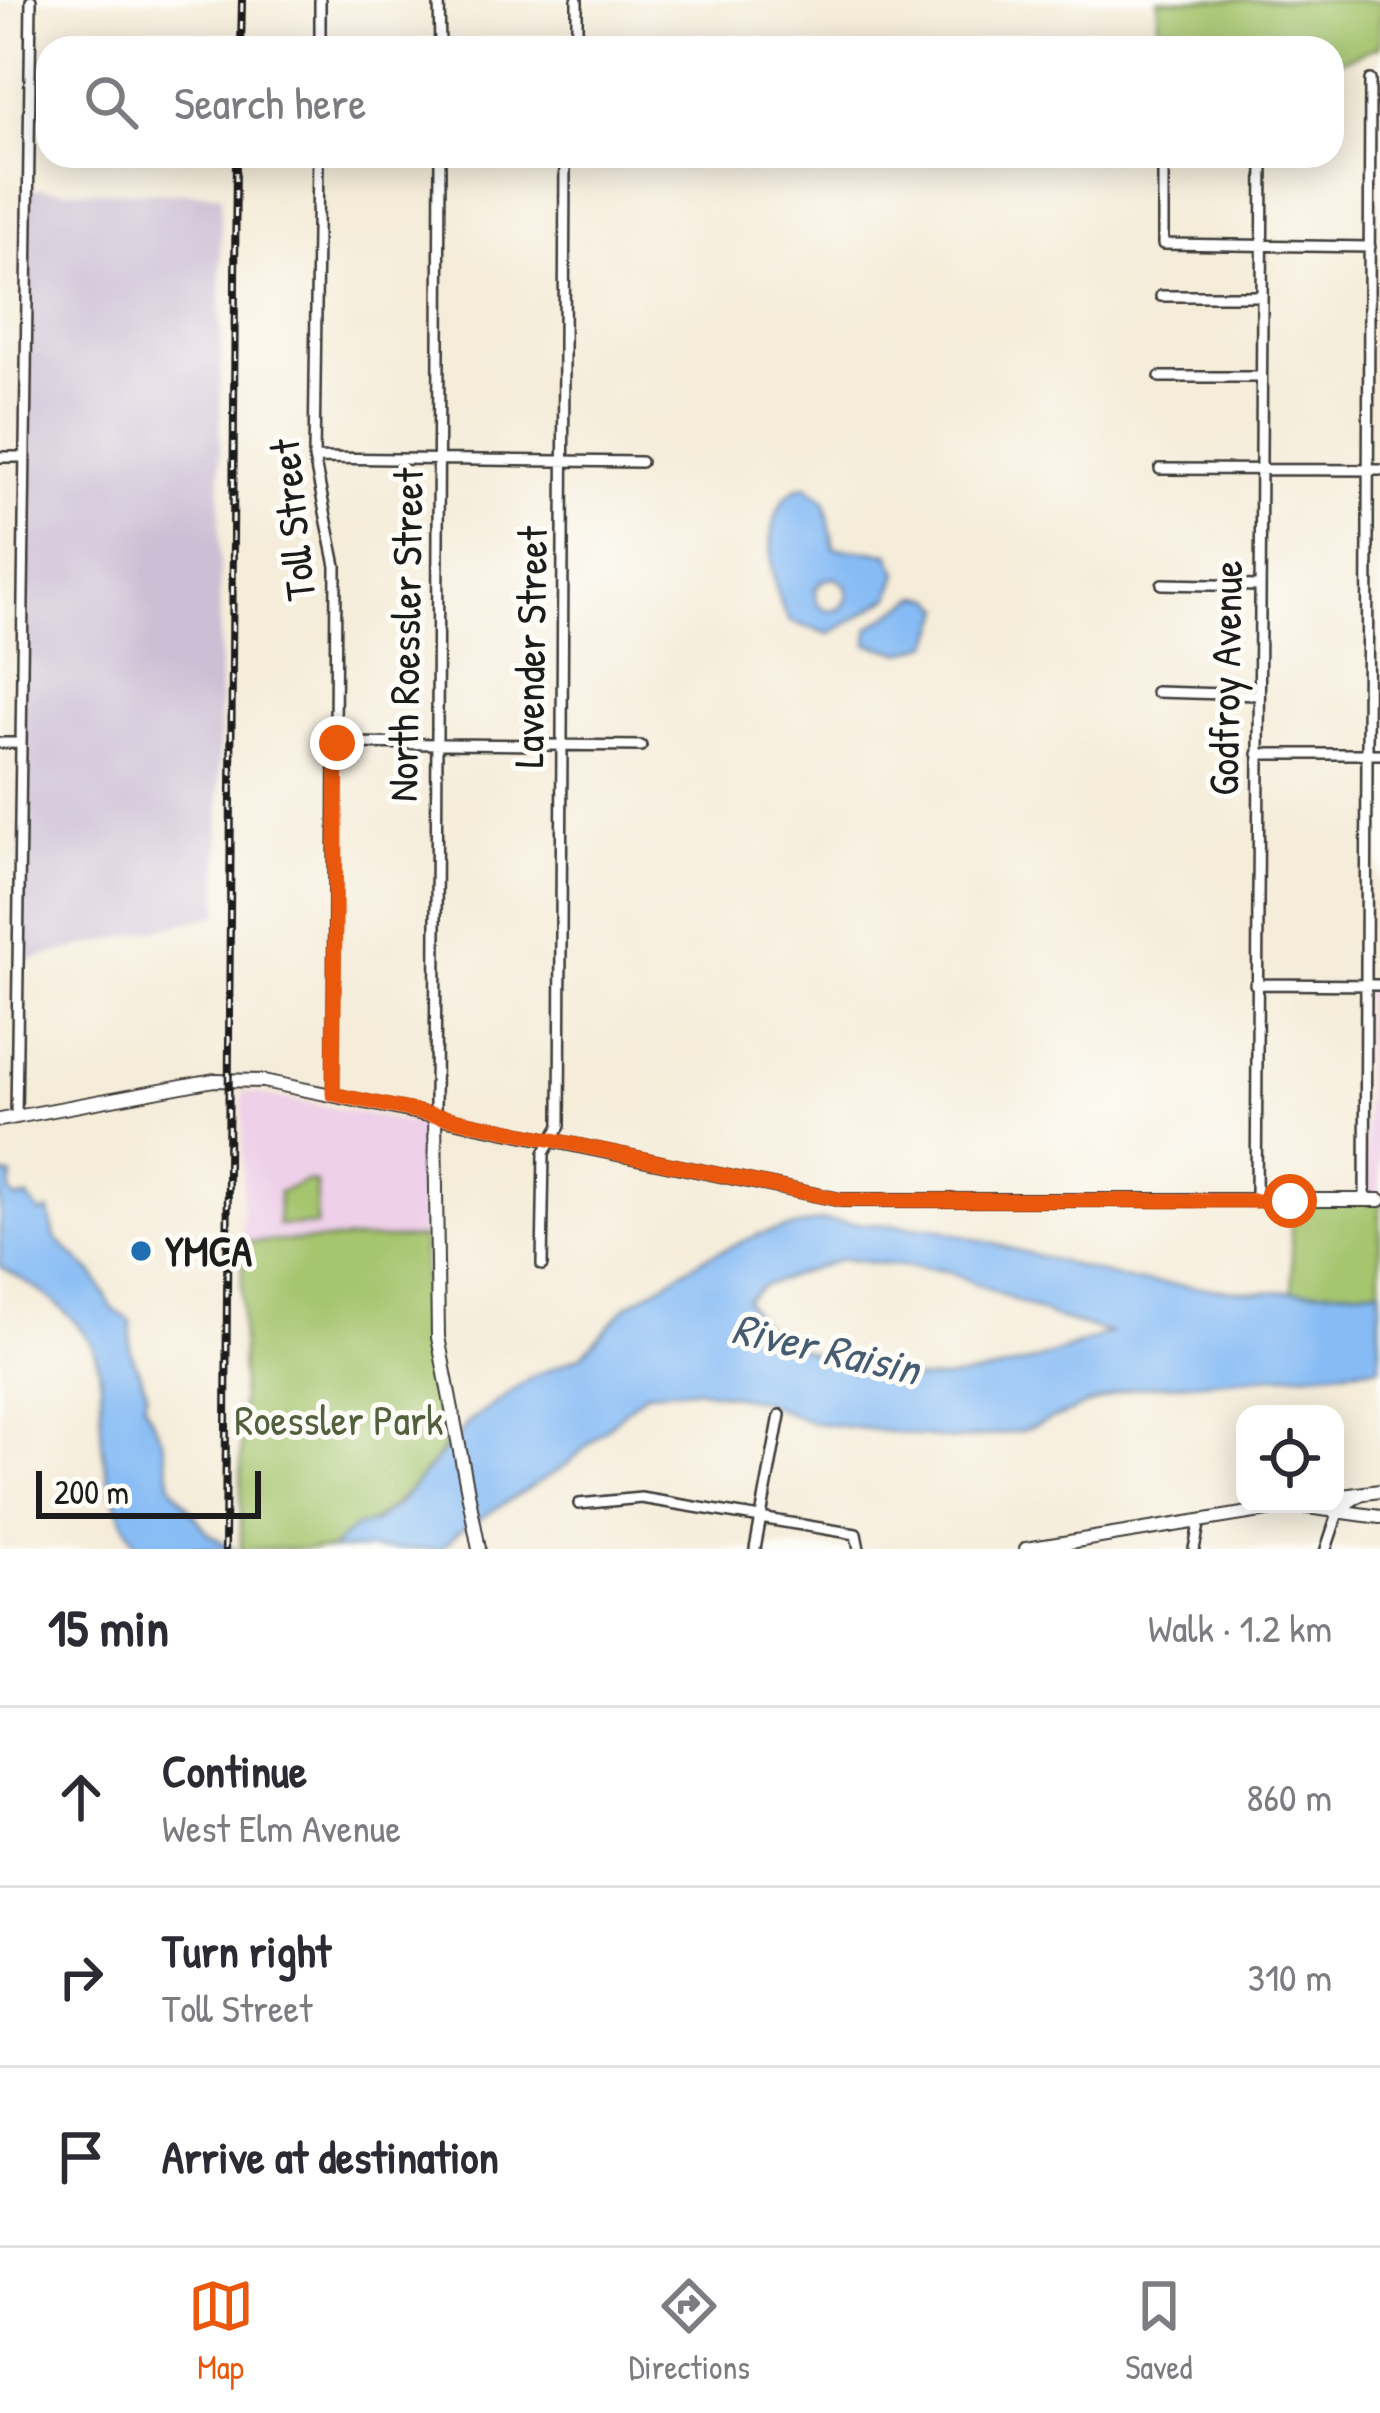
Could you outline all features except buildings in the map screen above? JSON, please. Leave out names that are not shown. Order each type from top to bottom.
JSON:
[{"type":"street","points":[[16,1118],[31,0]]},
{"type":"street","points":[[320,0],[320,36]]},
{"type":"street","points":[[440,0],[440,36]]},
{"type":"street","points":[[577,0],[577,36]]},
{"type":"street","points":[[0,1120],[214,1080],[263,1081],[555,1138],[813,1196],[878,1204],[1372,1200],[1365,985],[1367,470],[1374,325],[1370,80]]},
{"type":"street","name":"Toll Street","points":[[318,168],[314,458],[318,496],[334,542],[333,1094]]},
{"type":"street","name":"North Roessler Street","points":[[435,1115],[440,168]]},
{"type":"street","name":"Lavender Street","points":[[542,1265],[544,1153],[560,1126],[565,168]]},
{"type":"street","points":[[1163,168],[1163,244],[1370,248]]},
{"type":"street","name":"Godfroy Avenue","points":[[1256,1201],[1263,168]]},
{"type":"street","points":[[1161,296],[1261,296]]},
{"type":"street","points":[[1160,376],[1261,377]]},
{"type":"street","points":[[0,457],[24,457]]},
{"type":"street","points":[[314,458],[641,462]]},
{"type":"street","points":[[1160,469],[1380,470]]},
{"type":"street","points":[[1162,584],[1259,586]]},
{"type":"street","points":[[1156,692],[1259,695]]},
{"type":"street","points":[[0,743],[20,743]]},
{"type":"street","points":[[337,743],[641,746]]},
{"type":"street","points":[[1258,754],[1380,754]]},
{"type":"street","points":[[1367,885],[1380,885]]},
{"type":"street","points":[[1256,984],[1380,985]]},
{"type":"street","points":[[435,1115],[434,1270],[451,1413],[479,1549]]},
{"type":"street","points":[[755,1549],[780,1415]]},
{"type":"street","points":[[1344,1502],[1373,1492]]},
{"type":"street","points":[[579,1504],[640,1498],[761,1522],[856,1534],[859,1549]]},
{"type":"street","points":[[1344,1506],[1380,1517]]},
{"type":"street","points":[[1027,1549],[1248,1513]]},
{"type":"street","points":[[1326,1549],[1335,1513]]},
{"type":"street","points":[[1194,1549],[1200,1520]]},
{"type":"shaded area","points":[[29,189],[221,194],[219,915],[18,962]]},
{"type":"shaded area","points":[[1365,985],[1380,985],[1380,1200],[1365,1201]]},
{"type":"shaded area","points":[[243,1091],[423,1125],[423,1238],[242,1242]]},
{"type":"green space","points":[[1158,0],[1380,0],[1380,46],[1344,60],[1344,36],[1158,36]]},
{"type":"green space","points":[[307,1181],[317,1183],[316,1226],[278,1225],[279,1192]]},
{"type":"green space","points":[[1380,1200],[1380,1289],[1293,1292],[1290,1201]]},
{"type":"green space","name":"Roessler Park","points":[[423,1238],[426,1336],[444,1447],[406,1492],[331,1549],[241,1549],[242,1242]]},
{"type":"water","points":[[806,486],[825,501],[834,548],[889,553],[898,573],[890,597],[830,634],[791,622],[776,590],[774,525],[791,493]],"holes":[[[836,578],[846,585],[848,598],[840,609],[828,611],[817,603],[815,590],[823,580]]]},
{"type":"water","points":[[919,596],[934,598],[944,608],[931,644],[902,653],[868,644],[869,628]]},
{"type":"water","points":[[0,1174],[12,1176],[10,1193],[16,1199],[27,1197],[40,1213],[49,1211],[55,1238],[94,1275],[113,1309],[131,1321],[130,1350],[147,1391],[144,1404],[163,1441],[171,1485],[209,1534],[234,1549],[138,1549],[107,1474],[100,1374],[91,1344],[63,1310],[0,1266]]},
{"type":"water","points":[[822,1221],[934,1228],[1132,1281],[1256,1292],[1380,1289],[1380,1367],[1130,1388],[1022,1431],[956,1440],[810,1422],[759,1400],[694,1389],[646,1392],[566,1465],[460,1531],[441,1549],[331,1549],[355,1527],[374,1523],[398,1505],[468,1423],[532,1377],[582,1355],[627,1306],[706,1257],[760,1234]],"holes":[[[841,1259],[947,1271],[1051,1316],[1110,1333],[1000,1370],[964,1377],[893,1377],[855,1369],[795,1345],[767,1327],[746,1299],[763,1286]]]},
{"type":"railway","points":[[241,36],[242,0]]},
{"type":"railway","points":[[225,1549],[236,168]]},
{"type":"place","name":"YMCA","points":[[141,1251]]},
{"type":"route","points":[[337,743],[333,1094],[841,1200],[878,1204],[1290,1201]]},
{"type":"water label","name":"River Raisin","points":[[826,1348]]}]
